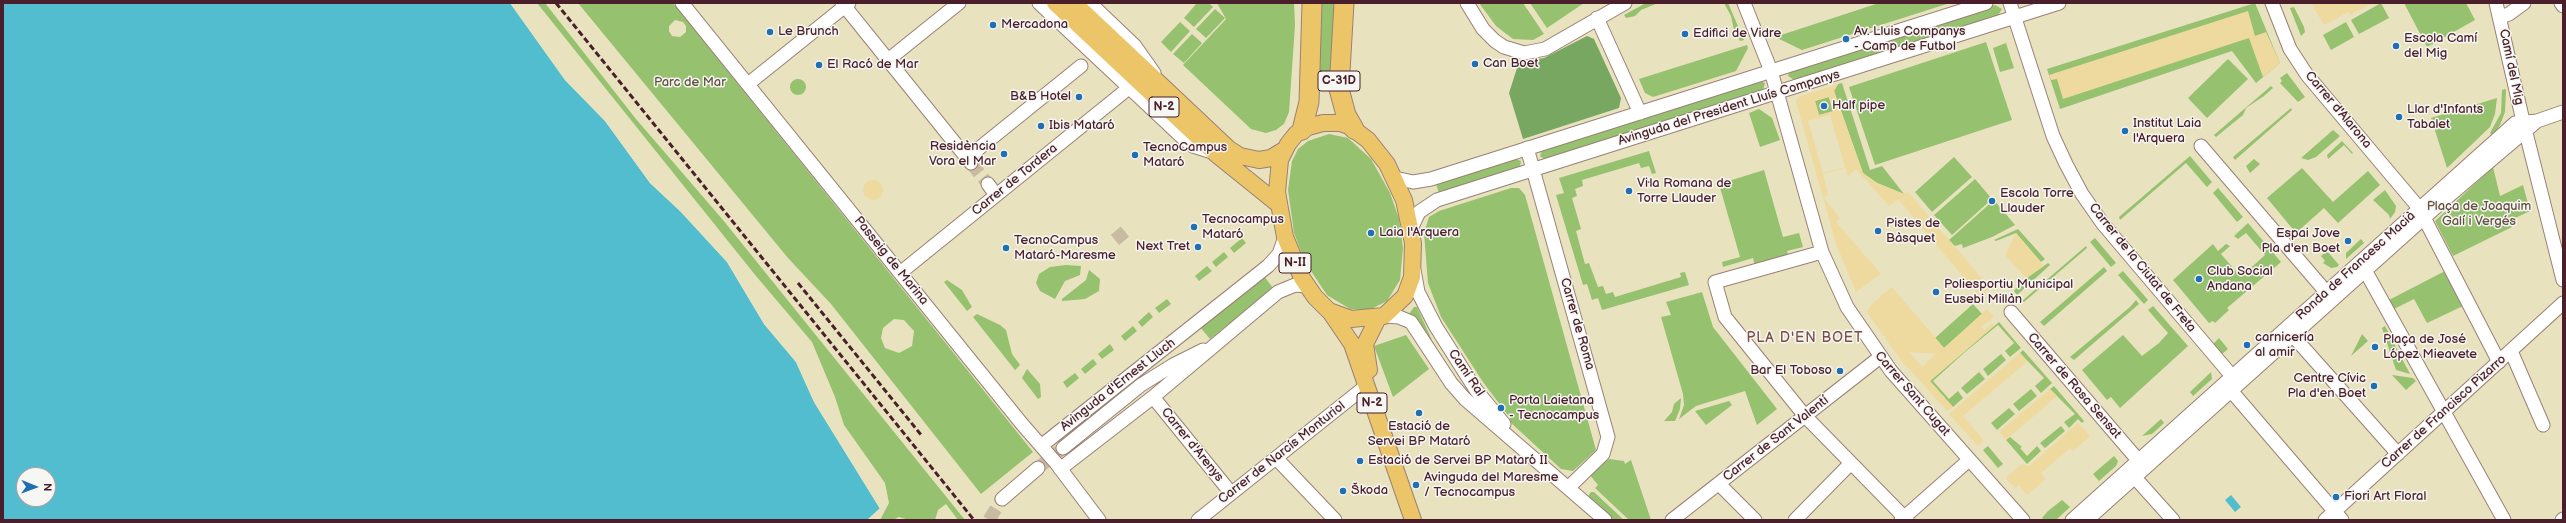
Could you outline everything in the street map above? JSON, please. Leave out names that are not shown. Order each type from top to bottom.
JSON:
[{"type":"highway","name":"C-31D","points":[[1309,74],[1312,3]]},
{"type":"highway","name":"C-31D","points":[[1344,3],[1339,90],[1346,115],[1354,129]]},
{"type":"highway","points":[[1302,130],[1308,109],[1309,74]]},
{"type":"main road","name":"N-2","points":[[1055,3],[1216,154],[1278,204]]},
{"type":"main road","name":"N-2","points":[[1074,3],[1240,156],[1262,160],[1274,157],[1284,150]]},
{"type":"main road","points":[[1302,130],[1328,123],[1340,123],[1354,129],[1374,147],[1395,178],[1411,229],[1414,268],[1406,296],[1381,317]]},
{"type":"main road","name":"N-II","points":[[1302,130],[1284,150],[1278,170],[1278,204],[1285,237],[1294,261],[1307,286],[1321,305],[1331,313],[1351,319],[1381,317]]},
{"type":"main road","name":"N-2","points":[[1331,313],[1352,344],[1413,520]]},
{"type":"main road","name":"N-2","points":[[1381,317],[1365,344],[1367,363],[1423,520]]},
{"type":"street","name":"Passeig de Marina","points":[[682,3],[1060,468],[1099,520]]},
{"type":"street","points":[[888,60],[959,3]]},
{"type":"street","points":[[1039,3],[1188,142],[1216,154]]},
{"type":"street","points":[[1090,3],[1135,46],[1158,82]]},
{"type":"street","points":[[1302,3],[1304,54],[1309,74]]},
{"type":"street","points":[[1342,31],[1349,3]]},
{"type":"street","points":[[1467,3],[1483,29],[1504,47],[1524,53],[1544,49],[1625,3]]},
{"type":"street","name":"Carrer Sant Cugat","points":[[1744,3],[1771,71],[1822,252],[1846,307],[1880,358],[2023,520]]},
{"type":"street","name":"Avinguda del President Lluís Companys","points":[[1395,178],[1404,182],[1420,182],[1986,3]]},
{"type":"street","name":"Carrer de la Ciutat de Freta","points":[[2010,3],[2054,136],[2066,164],[2082,194],[2103,224],[2232,384],[2334,517]]},
{"type":"street","name":"Avinguda del President Lluís Companys","points":[[1411,229],[1419,212],[1430,203],[2059,3]]},
{"type":"street","name":"Carrer d'Alarona","points":[[2272,3],[2290,49],[2307,75],[2422,213],[2499,362]]},
{"type":"street","name":"Camí del Mig","points":[[2496,3],[2524,125],[2563,280]]},
{"type":"street","points":[[2500,17],[2509,14],[2524,3]]},
{"type":"street","points":[[748,84],[845,4],[969,161],[1081,66]]},
{"type":"street","points":[[1597,18],[1640,112]]},
{"type":"street","name":"Carrer de Tordera","points":[[900,273],[1130,88]]},
{"type":"street","points":[[2506,132],[2517,96]]},
{"type":"street","points":[[2524,125],[2563,112]]},
{"type":"street","name":"Ronda de Francesc Macià","points":[[2232,384],[2294,337],[2366,272],[2422,213],[2515,123],[2524,125]]},
{"type":"street","name":"Ronda de Francesc Macià","points":[[2087,520],[2131,474],[2232,384],[2327,293],[2524,125]]},
{"type":"street","points":[[2201,146],[2327,293]]},
{"type":"street","name":"Carrer de Roma","points":[[1527,148],[1608,437],[1603,454],[1569,487]]},
{"type":"street","points":[[988,184],[996,195]]},
{"type":"street","name":"Avinguda d'Ernest Lluch","points":[[1041,446],[1275,259],[1283,247],[1285,237]]},
{"type":"street","points":[[1822,252],[1714,282],[1728,323],[1805,416],[1904,519],[1969,460]]},
{"type":"street","name":"Camí Ral","points":[[1414,268],[1418,292],[1427,311],[1476,390],[1492,411],[1540,463]]},
{"type":"street","points":[[2366,272],[2443,413],[2504,520]]},
{"type":"street","name":"Avinguda d'Ernest Lluch","points":[[1060,468],[1153,397],[1278,292],[1292,286],[1307,286]]},
{"type":"street","name":"Carrer de Francisco Pizarro","points":[[2334,517],[2398,454],[2563,303]]},
{"type":"street","name":"Carrer de Rosa Sensat","points":[[2011,312],[2142,464]]},
{"type":"street","name":"Camí Ral","points":[[1381,317],[1399,317],[1410,322],[1451,383],[1465,398],[1503,434],[1569,487],[1599,518]]},
{"type":"street","name":"Avinguda d'Ernest Lluch","points":[[1141,385],[1168,357],[1195,324]]},
{"type":"street","points":[[2294,337],[2398,454]]},
{"type":"street","name":"Avinguda d'Ernest Lluch","points":[[1063,448],[1141,385],[1173,365],[1212,346]]},
{"type":"street","points":[[2511,351],[2543,425]]},
{"type":"street","name":"Carrer de Sant Valentí","points":[[1672,520],[1880,358]]},
{"type":"street","name":"Carrer de Narcís Monturiol","points":[[1198,520],[1366,386]]},
{"type":"street","name":"Carrer d'Arenys","points":[[1153,397],[1231,493]]},
{"type":"street","points":[[1276,458],[1335,520]]},
{"type":"street","points":[[1795,520],[1851,463]]},
{"type":"street","points":[[1002,499],[1038,468]]},
{"type":"street","points":[[2131,474],[2173,520]]},
{"type":"street","name":"Ronda de Francesc Macià","points":[[2072,520],[2131,474]]},
{"type":"street","points":[[1719,484],[1755,520]]},
{"type":"green space","points":[[537,3],[545,3],[636,119],[723,220],[965,520],[958,520],[946,504],[938,510],[935,520],[909,520],[899,517],[893,520],[880,520],[889,503],[885,483],[844,425],[835,397],[812,342],[756,276]]},
{"type":"green space","name":"Parc de Mar","points":[[578,3],[673,3],[1033,452],[981,494],[831,304],[788,258]],"holes":[[[675,20],[683,22],[686,26],[686,32],[680,37],[672,36],[669,31],[669,26]],[[894,319],[904,320],[914,331],[912,346],[899,353],[885,348],[881,338],[883,328]]]},
{"type":"green space","points":[[1197,3],[1209,3],[1213,7],[1194,27],[1184,18]]},
{"type":"green space","points":[[1217,3],[1294,3],[1295,25],[1289,112],[1284,124],[1276,130],[1266,133],[1251,129],[1183,65],[1226,19]]},
{"type":"green space","points":[[1321,3],[1338,3],[1331,86],[1316,86]]},
{"type":"green space","points":[[1479,3],[1523,3],[1544,34],[1533,40],[1513,39],[1496,26]]},
{"type":"green space","points":[[1530,3],[1584,3],[1547,28]]},
{"type":"green space","points":[[1646,3],[1658,3],[1641,10],[1635,16],[1626,18],[1624,15]]},
{"type":"green space","points":[[1724,3],[1728,3],[1744,40],[1740,41],[1734,30],[1731,16]]},
{"type":"green space","points":[[1879,3],[1950,3],[1802,50],[1775,37]]},
{"type":"green space","points":[[2255,3],[2280,63],[2256,83],[2232,51],[2060,109],[2047,69]]},
{"type":"green space","points":[[2381,3],[2389,18],[2359,34],[2351,20]]},
{"type":"green space","points":[[2404,3],[2466,3],[2475,20],[2427,47]]},
{"type":"green space","points":[[1995,5],[2002,9],[1997,17],[1794,80],[1788,76],[1789,72]]},
{"type":"green space","points":[[2294,7],[2304,27],[2305,32],[2301,36],[2290,8]]},
{"type":"green space","points":[[1215,9],[1225,18],[1206,38],[1196,29]]},
{"type":"green space","points":[[1180,22],[1190,31],[1171,52],[1161,42]]},
{"type":"green space","points":[[2346,22],[2354,37],[2331,50],[2323,35]]},
{"type":"green space","points":[[1192,34],[1202,43],[1184,63],[1173,54]]},
{"type":"green space","points":[[1587,36],[1594,39],[1621,98],[1619,108],[1523,139],[1509,93],[1519,62],[1544,58]]},
{"type":"green space","points":[[1986,42],[2012,120],[1875,165],[1849,87]]},
{"type":"green space","points":[[2006,43],[2014,68],[2000,72],[1993,48]]},
{"type":"green space","points":[[1747,45],[1748,48],[1736,71],[1653,97],[1645,93],[1639,79]]},
{"type":"green space","points":[[2228,59],[2248,79],[2207,118],[2188,98]]},
{"type":"green space","points":[[2287,73],[2305,97],[2298,102],[2280,83],[2282,81],[2280,78]]},
{"type":"green space","points":[[798,79],[804,81],[806,87],[804,93],[798,95],[792,93],[790,87],[792,81]]},
{"type":"green space","points":[[1760,81],[1765,83],[1763,90],[1558,155],[1544,159],[1540,156],[1542,150]]},
{"type":"green space","points":[[1842,83],[1870,170],[1882,166],[1904,194],[1877,183],[1863,173],[1834,91],[1838,84]]},
{"type":"green space","points":[[2271,86],[2273,88],[2246,108],[2243,115],[2216,137],[2214,135]]},
{"type":"green space","points":[[2506,89],[2505,112],[2500,125],[2493,136],[2490,133],[2501,113],[2502,90]]},
{"type":"green space","name":"Half pipe","points":[[1829,97],[1833,112],[1819,115],[1815,101]]},
{"type":"green space","points":[[2497,98],[2495,114],[2490,127],[2447,168],[2431,118]]},
{"type":"green space","points":[[2291,108],[2292,110],[2235,160],[2233,157]]},
{"type":"green space","points":[[1759,109],[1772,118],[1780,140],[1760,147],[1749,113]]},
{"type":"green space","points":[[2333,130],[2340,136],[2316,157],[2308,160],[2301,158]]},
{"type":"green space","points":[[1329,134],[1348,138],[1371,159],[1390,193],[1399,219],[1403,248],[1400,280],[1387,301],[1369,310],[1350,309],[1327,295],[1305,262],[1294,233],[1288,190],[1292,161],[1298,149],[1308,141]]},
{"type":"green space","points":[[2342,141],[2353,153],[2352,154],[2344,145],[2328,159],[2327,155]]},
{"type":"green space","points":[[1649,151],[1656,173],[1652,174],[1649,166],[1641,168],[1639,163],[1582,180],[1583,186],[1575,189],[1577,196],[1572,198],[1581,229],[1576,231],[1585,264],[1589,263],[1598,287],[1603,286],[1606,294],[1613,292],[1615,297],[1681,277],[1680,273],[1685,272],[1689,285],[1602,310],[1598,298],[1592,300],[1587,284],[1583,285],[1556,195],[1564,193],[1559,178]]},
{"type":"green space","points":[[2190,156],[2212,182],[2207,187],[2186,163],[2120,220],[2119,217]]},
{"type":"green space","points":[[1954,157],[1972,177],[1932,212],[1915,192]]},
{"type":"green space","points":[[1516,159],[1521,161],[1520,167],[1439,193],[1436,184]]},
{"type":"green space","points":[[2254,159],[2260,164],[2250,173],[2246,166]]},
{"type":"green space","name":"Plaça de Joaquim Galí i Vergés","points":[[2493,167],[2500,196],[2523,185],[2530,211],[2509,221],[2512,227],[2453,256],[2435,221]]},
{"type":"green space","points":[[2302,168],[2333,202],[2368,171],[2380,185],[2338,223],[2324,208],[2296,233],[2267,198]]},
{"type":"green space","points":[[1764,170],[1783,237],[1799,233],[1803,247],[1787,251],[1790,261],[1756,270],[1753,258],[1723,267],[1722,262],[1740,257],[1719,184]]},
{"type":"green space","points":[[1975,179],[1992,199],[1952,235],[1934,215]]},
{"type":"green space","points":[[1511,188],[1519,188],[1525,195],[1596,450],[1573,471],[1561,469],[1509,421],[1510,418],[1483,382],[1441,317],[1428,283],[1424,233],[1429,217],[1439,211]]},
{"type":"green space","points":[[2218,188],[2243,217],[2237,222],[2213,193]]},
{"type":"green space","points":[[2385,190],[2396,206],[2395,212],[2390,219],[2389,215],[2373,200]]},
{"type":"green space","points":[[1994,200],[2015,225],[1992,237],[1963,248],[1962,244],[1955,246],[1949,240]]},
{"type":"green space","points":[[2248,223],[2281,262],[2227,308],[2229,310],[2215,323],[2213,321],[2209,323],[2173,280],[2213,244],[2218,251],[2226,244],[2230,246],[2221,254],[2241,277],[2265,255],[2246,233],[2238,239],[2234,236]]},
{"type":"green space","points":[[2018,229],[2045,259],[2041,262],[2016,233],[1996,241],[1994,240]]},
{"type":"green space","points":[[1242,238],[1246,243],[1234,253],[1230,248]]},
{"type":"green space","points":[[2095,238],[2116,263],[2111,267],[2090,242]]},
{"type":"green space","points":[[2361,239],[2364,243],[2346,259],[2346,253]]},
{"type":"green space","points":[[2086,246],[2087,248],[2024,302],[2022,301]]},
{"type":"green space","points":[[2327,251],[2339,265],[2337,267],[2331,268],[2323,263],[2325,261],[2321,256]]},
{"type":"green space","points":[[1224,252],[1228,257],[1216,267],[1212,262]]},
{"type":"green space","points":[[2048,263],[2050,265],[2017,295],[2014,291],[2020,283]]},
{"type":"green space","points":[[1066,265],[1081,266],[1080,275],[1065,281],[1055,299],[1040,291],[1036,283],[1039,274],[1050,267]]},
{"type":"green space","points":[[1207,266],[1212,271],[1199,281],[1195,276]]},
{"type":"green space","points":[[2104,267],[2107,271],[2044,326],[2040,322]]},
{"type":"green space","points":[[1089,270],[1100,279],[1099,291],[1085,299],[1062,301],[1062,299],[1086,280]]},
{"type":"green space","points":[[2447,270],[2465,305],[2427,323],[2414,299],[2394,309],[2389,300]]},
{"type":"green space","points":[[2123,271],[2148,300],[2144,304],[2118,275]]},
{"type":"green space","points":[[1264,276],[1273,288],[1210,339],[1200,327]]},
{"type":"green space","points":[[947,280],[962,290],[972,307],[967,311],[944,282]]},
{"type":"green space","points":[[1702,292],[1713,327],[1777,409],[1757,425],[1745,391],[1696,406],[1679,419],[1684,405],[1683,394],[1661,317],[1671,315],[1666,302]]},
{"type":"green space","points":[[1167,299],[1171,304],[1159,313],[1155,308]]},
{"type":"green space","points":[[2136,300],[2139,304],[2074,360],[2070,357],[2130,307]]},
{"type":"green space","points":[[1973,304],[1982,314],[1944,348],[1935,338]]},
{"type":"green space","points":[[2153,306],[2188,346],[2120,408],[2111,397],[2107,400],[2082,370],[2123,335],[2142,356],[2159,343],[2168,333],[2148,310]]},
{"type":"green space","points":[[1414,307],[1417,307],[1436,349],[1409,314]]},
{"type":"green space","points":[[1149,312],[1153,317],[1142,327],[1138,322]]},
{"type":"green space","points":[[977,314],[1000,325],[1006,330],[1012,354],[1020,365],[1015,370],[973,317]]},
{"type":"green space","points":[[1999,322],[2021,348],[2010,357],[2005,351],[2014,343],[1998,325],[1965,352],[1933,381],[1949,399],[1958,391],[1963,398],[1953,407],[1930,381]]},
{"type":"green space","points":[[1133,326],[1137,331],[1125,341],[1121,336]]},
{"type":"green space","points":[[2385,326],[2410,374],[2396,370],[2382,328]]},
{"type":"green space","points":[[2362,334],[2368,341],[2351,356]]},
{"type":"green space","points":[[1406,335],[1429,369],[1393,397],[1374,346]]},
{"type":"green space","points":[[2219,338],[2228,349],[2222,354],[2213,344]]},
{"type":"green space","points":[[1110,344],[1114,350],[1102,359],[1098,354]]},
{"type":"green space","points":[[2023,350],[2052,383],[2041,393],[2035,386],[2044,378],[2020,353]]},
{"type":"green space","points":[[2001,354],[2006,360],[1988,376],[1983,369]]},
{"type":"green space","points":[[1093,359],[1097,364],[1085,374],[1081,369]]},
{"type":"green space","points":[[1027,369],[1040,384],[1041,397],[1038,399],[1022,378]]},
{"type":"green space","points":[[1979,372],[1985,379],[1967,394],[1961,388]]},
{"type":"green space","points":[[2211,372],[2212,379],[2193,396],[2190,392]]},
{"type":"green space","points":[[1075,373],[1079,378],[1067,388],[1063,382]]},
{"type":"green space","points":[[2392,375],[2413,378],[2416,381],[2406,390]]},
{"type":"green space","points":[[2054,386],[2084,421],[2082,423],[2078,419],[2069,428],[2064,422],[2075,414],[2050,389]]},
{"type":"green space","points":[[2031,389],[2037,396],[2019,411],[2013,404]]},
{"type":"green space","points":[[1681,398],[1680,409],[1675,421],[1664,421],[1672,412],[1674,404]]},
{"type":"green space","points":[[1729,401],[1732,405],[1706,425],[1695,411]]},
{"type":"green space","points":[[2009,408],[2015,414],[1997,430],[1991,423]]},
{"type":"green space","points":[[2161,419],[2164,423],[2152,434],[2142,436]]},
{"type":"green space","points":[[2061,426],[2065,431],[2045,448],[2040,443]]},
{"type":"green space","points":[[2010,437],[2022,447],[2020,448],[2027,456],[2037,446],[2041,451],[2027,464],[2006,440]]},
{"type":"green space","points":[[1988,446],[2003,464],[1998,468],[1983,450]]},
{"type":"green space","points":[[2114,456],[2118,461],[2116,466],[2099,481],[2093,474]]},
{"type":"green space","points":[[1609,459],[1624,461],[1625,464],[1631,460],[1651,520],[1629,520],[1595,488],[1598,485],[1590,475]]},
{"type":"green space","points":[[1591,492],[1594,492],[1624,520],[1614,520],[1588,496]]},
{"type":"green space","points":[[2062,500],[2070,507],[2056,520],[2044,520],[2042,518],[2048,511]]},
{"type":"sand","points":[[2311,3],[2373,3],[2350,15],[2348,12],[2324,25]]},
{"type":"sand","points":[[2248,11],[2255,36],[2266,32],[2280,63],[2263,77],[2249,38],[2063,99],[2057,79],[2051,80],[2049,75]]},
{"type":"sand","points":[[1838,84],[1834,91],[1863,173],[1877,183],[1904,194],[1908,192],[1990,288],[1980,297],[1898,199],[1889,206],[1856,169],[1848,176],[1846,168],[1823,174],[1828,194],[1824,198],[1840,218],[1836,222],[1881,274],[1856,292],[1836,244],[1796,102],[1798,97]],"holes":[[[1829,97],[1833,111],[1819,115],[1815,101]],[[1830,115],[1845,167],[1823,173],[1808,121]]]},
{"type":"sand","points":[[869,180],[877,180],[883,186],[883,194],[877,200],[869,200],[863,194],[863,186]]},
{"type":"sand","points":[[2016,233],[2044,266],[2026,278],[2005,255]]},
{"type":"sand","points":[[1892,287],[1944,348],[1987,309],[1994,317],[1981,327],[1984,330],[1993,323],[1995,325],[1930,381],[1953,407],[1947,411],[1900,359],[1867,312],[1872,304]],"holes":[[[1909,352],[1936,354],[1922,367]]]},
{"type":"sand","points":[[2020,353],[2027,361],[1963,416],[1984,441],[1978,446],[1949,414]]},
{"type":"sand","points":[[2050,389],[2057,396],[2006,440],[1999,432]]},
{"type":"sand","points":[[2078,423],[2090,436],[2073,451],[2070,448],[2041,473],[2046,479],[2027,495],[2019,485],[2015,488],[2006,478],[2022,464],[2029,466]]},
{"type":"water","points":[[3,3],[510,3],[565,80],[605,121],[650,183],[681,212],[727,262],[764,324],[796,362],[814,402],[880,509],[867,520],[3,520]]},
{"type":"water","points":[[2231,495],[2241,507],[2235,512],[2225,500]]},
{"type":"pier","points":[[510,3],[512,3],[567,79],[607,120],[651,181],[682,210],[729,261],[766,323],[798,361],[816,401],[882,508],[870,520],[867,520],[880,508],[814,402],[796,362],[764,324],[727,262],[681,212],[650,183],[605,121],[565,80]]},
{"type":"tunnel","points":[[971,163],[988,184]]},
{"type":"tunnel","points":[[1115,240],[1129,228]]},
{"type":"tunnel","points":[[1038,468],[1063,448]]},
{"type":"tunnel","points":[[989,520],[1002,499]]},
{"type":"railway","points":[[556,3],[974,520]]},
{"type":"railway","points":[[798,283],[922,436]]},
{"type":"place","name":"Mercadona","points":[[993,25]]},
{"type":"place","name":"Le Brunch","points":[[770,32]]},
{"type":"place","name":"Edifici de Vidre","points":[[1685,34]]},
{"type":"place","name":"Av. Lluis Companys - Camp de Futbol","points":[[1846,39]]},
{"type":"place","name":"Escola Camí del Mig","points":[[2396,46]]},
{"type":"place","name":"Can Boet","points":[[1475,64]]},
{"type":"place","name":"El Racó de Mar","points":[[819,65]]},
{"type":"place","name":"B&B Hotel","points":[[1079,97]]},
{"type":"place","name":"Half pipe","points":[[1824,106]]},
{"type":"place","name":"Llar d'Infants Tabalet","points":[[2399,117]]},
{"type":"place","name":"Ibis Mataró","points":[[1041,126]]},
{"type":"place","name":"Institut Laia l'Arquera","points":[[2125,131]]},
{"type":"place","name":"Residència Vora el Mar","points":[[1004,154]]},
{"type":"place","name":"TecnoCampus Mataró","points":[[1135,155]]},
{"type":"place","name":"Vi·la Romana de Torre Llauder","points":[[1629,191]]},
{"type":"place","name":"Escola Torre Llauder","points":[[1992,201]]},
{"type":"place","name":"Tecnocampus Mataró","points":[[1194,227]]},
{"type":"place","name":"Pistes de Bàsquet","points":[[1878,231]]},
{"type":"place","name":"Laia l'Arquera","points":[[1371,233]]},
{"type":"place","name":"Espai Jove Pla d'en Boet","points":[[2348,241]]},
{"type":"place","name":"Next Tret","points":[[1198,247]]},
{"type":"place","name":"TecnoCampus Mataró-Maresme","points":[[1006,248]]},
{"type":"place","name":"Club Social Andana","points":[[2199,279]]},
{"type":"place","name":"Poliesportiu Municipal Eusebi Millàn","points":[[1936,292]]},
{"type":"place","name":"carnicería al amir","points":[[2247,345]]},
{"type":"place","name":"Plaça de José López Mieavete","points":[[2375,347]]},
{"type":"place","name":"Bar El Toboso","points":[[1840,371]]},
{"type":"place","name":"Centre Cívic Pla d'en Boet","points":[[2374,386]]},
{"type":"place","name":"Porta Laietana - Tecnocampus","points":[[1501,408]]},
{"type":"place","name":"Estació de Servei BP Mataró","points":[[1419,413]]},
{"type":"place","name":"Estació de Servei BP Mataró II","points":[[1360,461]]},
{"type":"place","name":"Avinguda del Maresme / Tecnocampus","points":[[1416,485]]},
{"type":"place","name":"Škoda","points":[[1343,491]]},
{"type":"place","name":"Fiori Art Floral","points":[[2336,497]]},
{"type":"district","name":"PLA D'EN BOET","points":[[1805,338]]}]
